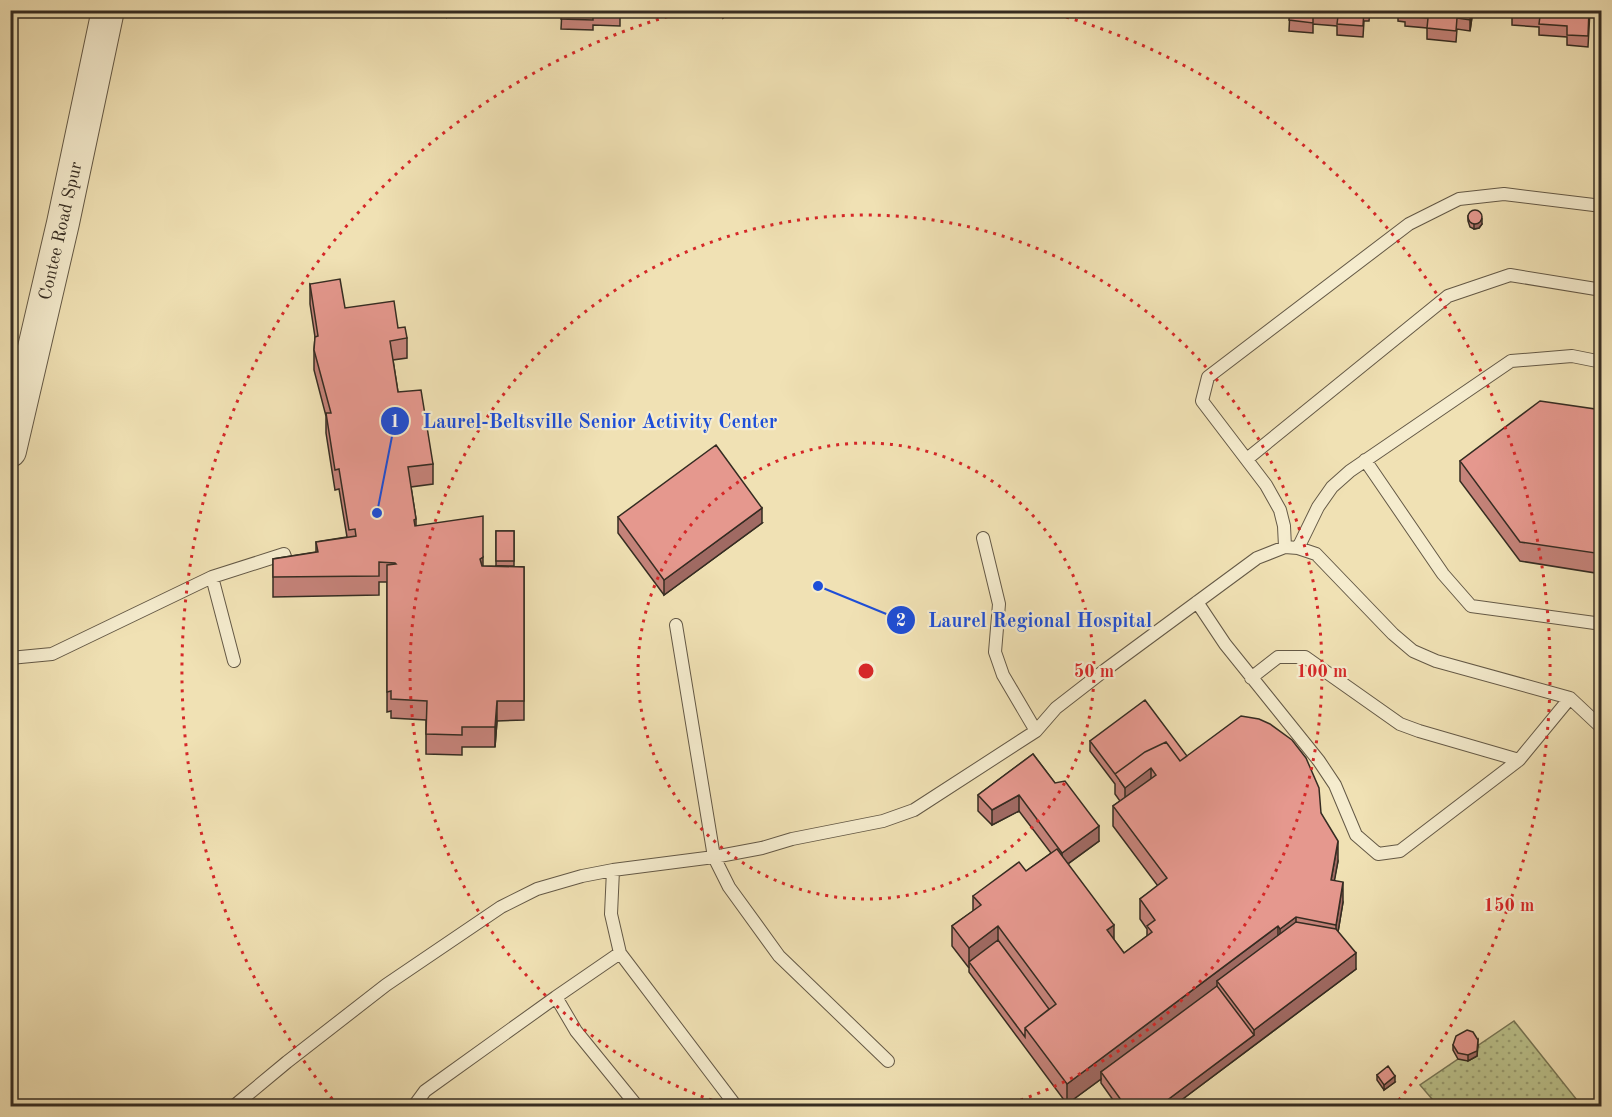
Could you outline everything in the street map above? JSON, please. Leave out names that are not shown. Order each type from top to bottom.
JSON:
[{"type":"street","name":"Contee Road Spur","points":[[10,452],[63,224],[108,10]]},
{"type":"lane","points":[[1291,547],[1280,510],[1266,485],[1202,401],[1208,377],[1409,224],[1459,199],[1504,194],[1602,206]]},
{"type":"lane","points":[[1247,459],[1448,296],[1510,275],[1602,290]]},
{"type":"lane","points":[[1291,547],[1332,486],[1365,460],[1511,361],[1572,356],[1602,362]]},
{"type":"lane","points":[[1365,460],[1443,574],[1471,606],[1602,624]]},
{"type":"lane","points":[[983,538],[999,604],[995,652],[1003,675],[1036,731]]},
{"type":"lane","points":[[234,1107],[386,985],[501,907],[537,889],[613,870],[714,857],[762,848],[792,839],[883,822],[914,810],[1036,731],[1056,708],[1257,558],[1291,547],[1316,554],[1393,634],[1413,651],[1436,661],[1570,698],[1602,728]]},
{"type":"lane","points":[[10,658],[52,654],[212,577],[284,554],[290,570]]},
{"type":"lane","points":[[212,577],[234,661]]},
{"type":"lane","points":[[1197,602],[1251,678],[1319,761],[1335,785],[1356,835],[1378,854],[1400,851],[1519,760],[1570,698]]},
{"type":"lane","points":[[676,625],[714,857],[729,887],[779,956],[888,1061]]},
{"type":"lane","points":[[1251,678],[1278,657],[1305,657],[1400,724],[1519,760]]},
{"type":"lane","points":[[613,870],[611,914],[620,952],[736,1107]]},
{"type":"lane","points":[[414,1107],[425,1091],[620,952]]},
{"type":"lane","points":[[556,997],[576,1031],[637,1107]]},
{"type":"green space","points":[[1514,1021],[1577,1100],[1569,1106],[1438,1106],[1420,1085]]},
{"type":"building","points":[[562,10],[620,10],[620,15],[593,14],[593,20],[561,19]]},
{"type":"building","points":[[1290,10],[1364,10],[1363,26],[1337,24],[1338,16],[1313,14],[1313,23],[1289,20]]},
{"type":"building","points":[[1398,10],[1471,10],[1470,20],[1457,18],[1456,31],[1427,28],[1428,18],[1405,16],[1406,11]]},
{"type":"building","points":[[1512,10],[1589,10],[1588,36],[1567,35],[1567,26],[1539,24],[1540,16],[1512,15]]},
{"type":"building","points":[[1475,210],[1480,212],[1482,217],[1480,222],[1475,224],[1470,222],[1468,217],[1470,212]]},
{"type":"building","points":[[340,279],[345,308],[394,301],[398,328],[405,327],[407,338],[390,341],[398,392],[421,390],[433,464],[408,467],[416,519],[414,520],[415,526],[483,516],[483,557],[480,559],[482,566],[524,567],[524,701],[497,701],[495,727],[462,727],[462,735],[426,734],[427,701],[391,699],[391,691],[387,692],[387,565],[395,563],[379,562],[379,576],[273,577],[273,559],[318,552],[316,542],[356,536],[355,529],[349,530],[339,469],[335,470],[326,413],[331,413],[314,350],[315,337],[318,336],[310,284]]},
{"type":"building","points":[[1540,401],[1602,410],[1602,554],[1520,542],[1460,461]]},
{"type":"building","points":[[716,445],[762,508],[664,580],[618,517]]},
{"type":"building","points":[[496,531],[514,531],[514,561],[496,561]]},
{"type":"building","points":[[1145,700],[1187,756],[1180,761],[1166,742],[1145,752],[1115,774],[1090,741]]},
{"type":"building","points":[[1241,716],[1259,719],[1270,724],[1292,740],[1306,758],[1319,788],[1321,813],[1338,841],[1331,880],[1343,882],[1336,925],[1296,917],[1280,929],[1278,926],[1067,1084],[1025,1028],[1056,1004],[998,926],[969,948],[952,926],[981,905],[973,896],[1019,862],[1026,871],[1057,849],[1114,925],[1107,930],[1124,953],[1152,932],[1147,926],[1155,920],[1140,899],[1167,878],[1113,806],[1156,775],[1151,768],[1125,788],[1115,774],[1145,752],[1166,742],[1180,761]]},
{"type":"building","points":[[1033,754],[1055,783],[1065,781],[1099,826],[1062,853],[1019,795],[992,810],[978,795]]},
{"type":"building","points":[[1296,922],[1336,929],[1356,953],[1254,1030],[1217,981]]},
{"type":"building","points":[[998,940],[1049,1009],[1025,1028],[1025,1037],[969,962]]},
{"type":"building","points":[[1217,986],[1254,1035],[1158,1107],[1126,1107],[1101,1072]]},
{"type":"building","points":[[1467,1030],[1473,1032],[1478,1040],[1477,1051],[1468,1055],[1458,1053],[1453,1045],[1456,1036]]},
{"type":"building","points":[[1388,1066],[1395,1076],[1384,1085],[1377,1075]]},
{"type":"place","name":"Laurel-Beltsville Senior Activity Center","points":[[377,513]]},
{"type":"place","name":"Laurel Regional Hospital","points":[[818,586]]}]
